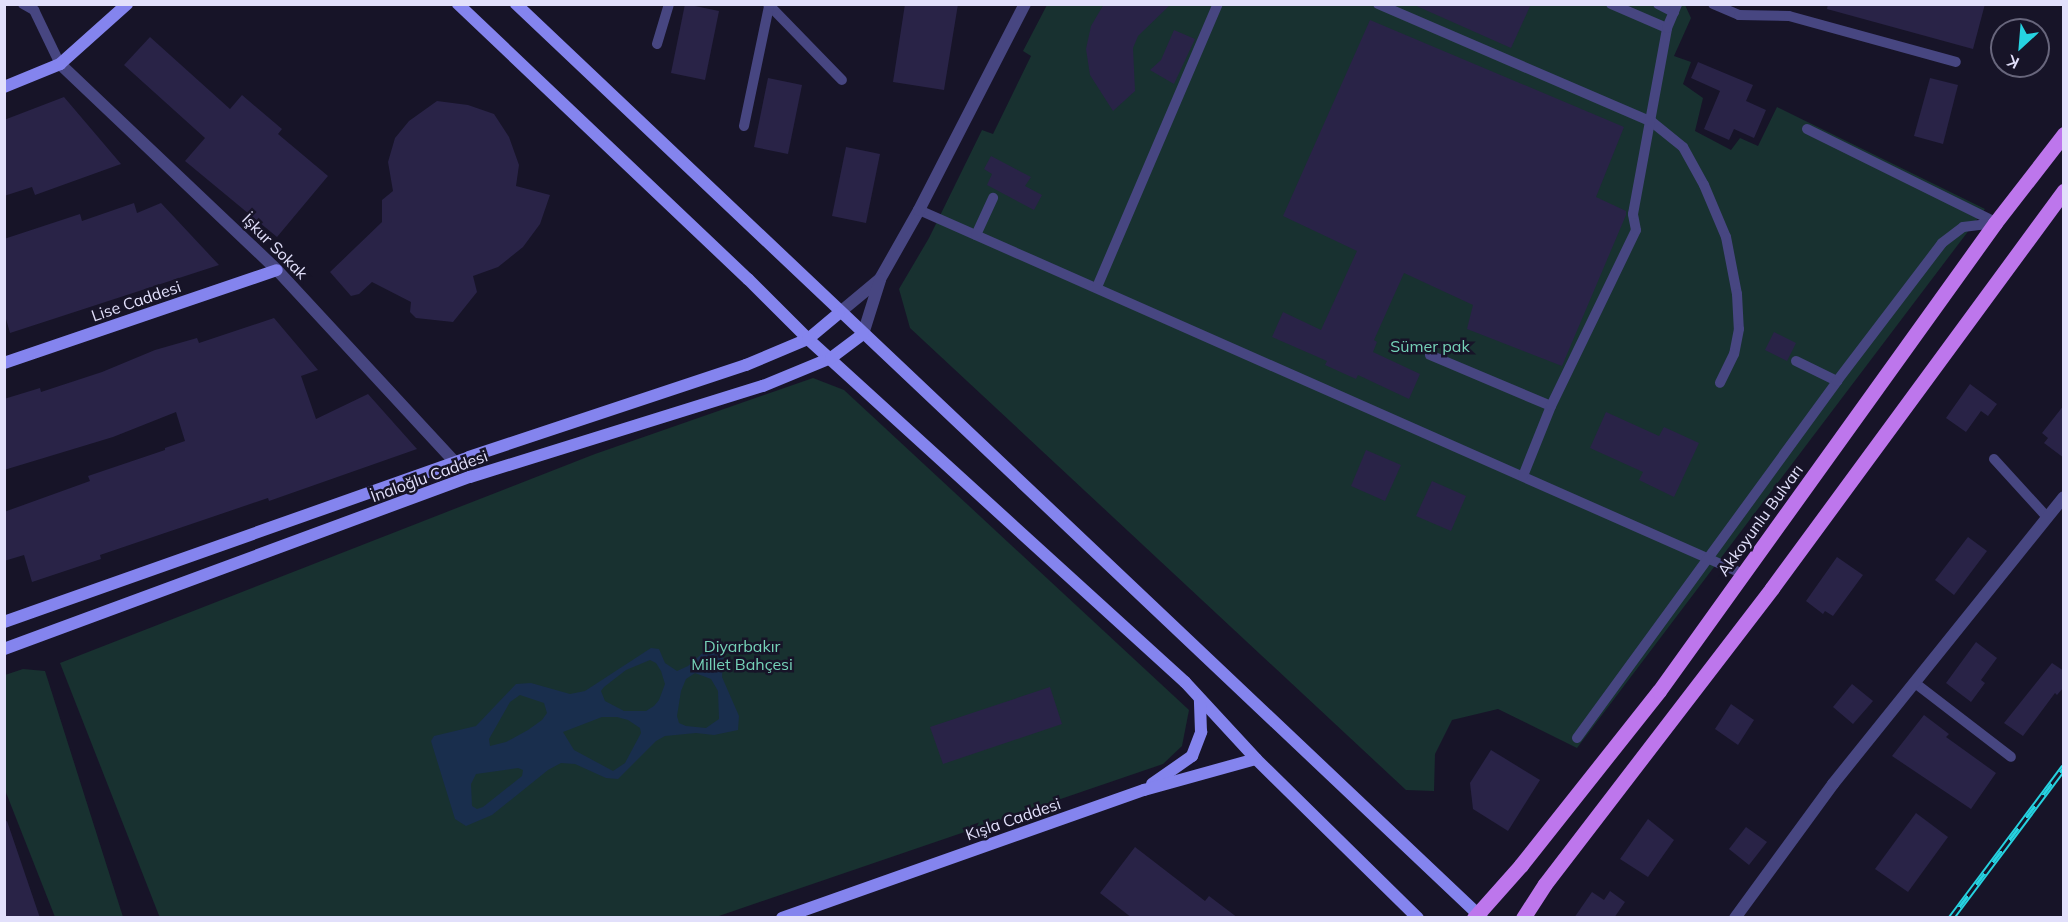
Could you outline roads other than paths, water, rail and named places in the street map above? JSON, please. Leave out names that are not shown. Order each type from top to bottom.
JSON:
[{"type":"main road","points":[[4,87],[60,64],[127,4]]},
{"type":"main road","points":[[458,4],[748,279],[808,339],[1185,682],[1256,759],[1418,918]]},
{"type":"main road","points":[[516,4],[839,313],[1478,916]]},
{"type":"main road","name":"Akkoyunlu Bulvarı","points":[[1478,916],[1659,691],[1995,223],[2064,134]]},
{"type":"main road","points":[[1526,916],[1779,579],[2064,191]]},
{"type":"main road","name":"Lise Caddesi","points":[[4,363],[277,270]]},
{"type":"main road","name":"İnaloğlu Caddesi","points":[[4,622],[455,462],[746,365],[808,339],[839,313]]},
{"type":"main road","name":"İnaloğlu Caddesi","points":[[4,649],[470,477],[763,386],[831,358],[863,334]]},
{"type":"main road","points":[[1144,790],[1192,756],[1202,732],[1200,700]]},
{"type":"main road","name":"Kışla Caddesi","points":[[782,918],[808,913],[1144,790],[1256,759]]},
{"type":"street","points":[[863,334],[880,279],[919,210],[1025,4]]},
{"type":"street","name":"İşkur Sokak","points":[[60,64],[277,270],[455,462]]},
{"type":"street","points":[[839,313],[880,279]]},
{"type":"street","points":[[1735,918],[1833,784],[2064,497]]},
{"type":"lane","points":[[23,4],[34,10],[60,64]]},
{"type":"lane","points":[[657,44],[669,4]]},
{"type":"lane","points":[[1097,287],[1218,4]]},
{"type":"lane","points":[[1378,4],[1652,123],[1683,147],[1704,185],[1726,237],[1737,294],[1739,329],[1734,354],[1720,384]]},
{"type":"lane","points":[[1611,4],[1667,28]]},
{"type":"lane","points":[[1523,476],[1551,406],[1636,230],[1633,214],[1652,123],[1667,28],[1676,8],[1658,4]]},
{"type":"lane","points":[[1713,4],[1738,15],[1789,16],[1956,62]]},
{"type":"lane","points":[[1789,16],[1794,4]]},
{"type":"lane","points":[[768,5],[842,80]]},
{"type":"lane","points":[[744,126],[768,5]]},
{"type":"lane","points":[[1807,129],[1995,223]]},
{"type":"lane","points":[[975,235],[993,198]]},
{"type":"lane","points":[[919,210],[1743,574]]},
{"type":"lane","points":[[1577,738],[1837,381],[1942,243],[1963,227],[1995,223]]},
{"type":"lane","points":[[1431,355],[1551,406]]},
{"type":"lane","points":[[1796,362],[1837,381]]},
{"type":"lane","points":[[1994,459],[2047,517]]},
{"type":"lane","points":[[1915,683],[2011,757]]},
{"type":"water","points":[[716,641],[722,643],[724,649],[722,677],[739,716],[738,730],[714,735],[696,733],[665,736],[656,741],[618,779],[606,778],[575,764],[561,763],[548,770],[492,815],[466,826],[455,819],[431,741],[434,736],[476,726],[516,684],[531,683],[570,694],[585,691],[651,648],[659,649],[665,663],[677,671],[688,666]],"holes":[[[650,660],[656,663],[661,671],[665,684],[659,700],[646,711],[624,711],[605,701],[601,691],[626,670]],[[695,673],[711,679],[718,691],[719,719],[706,728],[679,723],[677,716],[681,691],[686,679]],[[520,695],[544,703],[547,713],[542,720],[528,730],[506,742],[490,746],[489,739],[510,702]],[[602,717],[628,720],[640,728],[641,733],[625,763],[613,771],[574,750],[563,732]],[[518,768],[523,770],[522,776],[483,807],[477,809],[472,806],[471,784],[476,774]]]},
{"type":"railway","points":[[1951,918],[2064,767]]},
{"type":"park label","name":"Sümer pak","points":[[1430,346]]},
{"type":"park label","name":"Diyarbakır Millet Bahçesi","points":[[742,655]]}]
